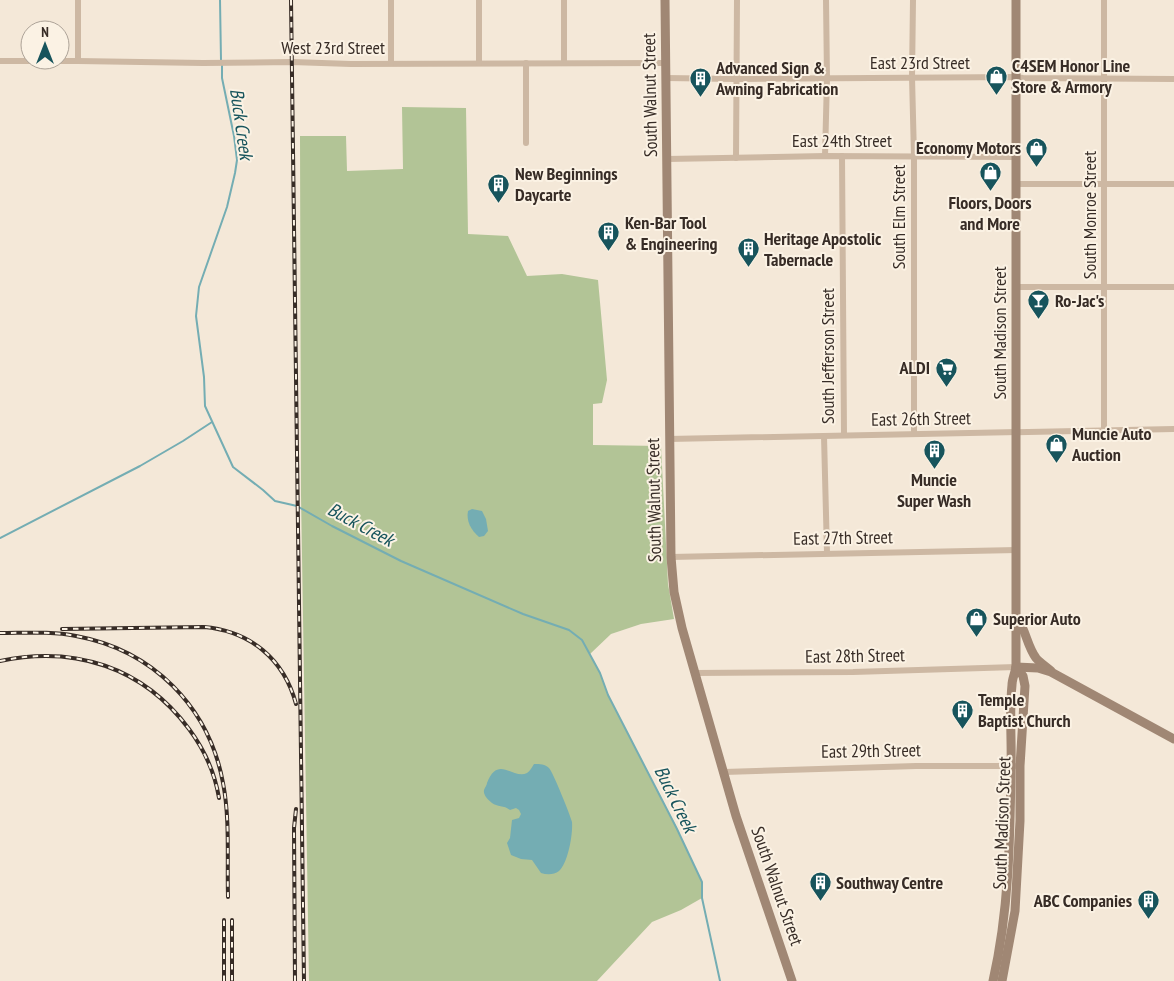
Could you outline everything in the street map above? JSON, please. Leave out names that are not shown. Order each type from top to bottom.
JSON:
[{"type":"main road","name":"South Walnut Street","points":[[665,0],[672,572],[677,608],[736,816],[792,981]]},
{"type":"main road","name":"South Madison Street","points":[[1002,981],[1015,911],[1020,821],[1015,766],[1012,683],[1016,666],[1017,618],[1016,0]]},
{"type":"main road","points":[[1017,618],[1037,659],[1051,672]]},
{"type":"main road","name":"South Madison Street","points":[[994,981],[1009,865],[1015,766],[1025,686],[1023,676],[1016,666]]},
{"type":"main road","points":[[1016,666],[1038,668],[1051,672],[1174,739]]},
{"type":"street","points":[[78,0],[78,61]]},
{"type":"street","points":[[391,0],[391,63]]},
{"type":"street","points":[[478,63],[479,0]]},
{"type":"street","points":[[564,0],[564,63]]},
{"type":"street","points":[[736,158],[737,0]]},
{"type":"street","points":[[825,156],[826,0]]},
{"type":"street","name":"South Elm Street","points":[[913,0],[914,434]]},
{"type":"street","name":"South Monroe Street","points":[[1104,0],[1104,430]]},
{"type":"street","name":"West 23rd Street","points":[[0,61],[665,63]]},
{"type":"street","points":[[526,63],[526,143]]},
{"type":"street","name":"East 23rd Street","points":[[666,78],[1016,77],[1174,79]]},
{"type":"street","name":"East 24th Street","points":[[667,159],[825,156],[1016,157]]},
{"type":"street","name":"South Jefferson Street","points":[[842,156],[844,435]]},
{"type":"street","points":[[1016,184],[1174,184]]},
{"type":"street","points":[[1016,287],[1174,287]]},
{"type":"street","name":"East 26th Street","points":[[669,438],[1174,429]]},
{"type":"street","name":"South Jefferson Street","points":[[824,436],[827,554]]},
{"type":"street","name":"East 27th Street","points":[[671,557],[1017,550]]},
{"type":"street","name":"East 28th Street","points":[[695,673],[853,672],[1016,666]]},
{"type":"street","name":"East 29th Street","points":[[724,772],[916,766],[1015,766]]},
{"type":"green space","points":[[402,107],[466,108],[468,234],[508,236],[527,276],[562,274],[598,280],[607,380],[602,403],[593,404],[593,445],[661,446],[668,584],[674,619],[641,624],[611,634],[590,654],[600,673],[608,695],[675,824],[702,882],[702,898],[681,910],[652,922],[597,981],[309,981],[301,495],[300,136],[346,136],[347,171],[403,169]]},
{"type":"water","points":[[472,509],[482,511],[486,519],[488,531],[484,536],[479,537],[470,525],[468,511]]},
{"type":"water","points":[[534,764],[544,765],[551,771],[572,822],[571,841],[565,862],[559,871],[553,874],[541,873],[532,860],[521,859],[511,855],[507,843],[510,838],[512,820],[519,818],[521,814],[516,808],[510,810],[494,804],[487,799],[484,792],[491,775],[496,770],[501,769],[522,774],[527,773]]},
{"type":"waterway","name":"Buck Creek","points":[[220,0],[221,60]]},
{"type":"waterway","name":"Buck Creek","points":[[222,65],[222,78],[237,160],[227,207],[199,287],[196,316],[204,377],[205,406],[233,467],[275,501],[297,506],[401,561],[523,614],[569,630],[582,640],[702,882],[702,898],[720,981]]},
{"type":"waterway","points":[[0,538],[140,466],[212,422]]},
{"type":"railway","points":[[291,0],[304,981]]},
{"type":"railway","points":[[62,629],[204,627],[236,634],[263,650],[274,661],[283,674],[296,704]]},
{"type":"railway","points":[[0,633],[57,633],[104,643],[129,654],[152,668],[173,686],[190,706],[205,730],[216,755],[227,810],[228,897]]},
{"type":"railway","points":[[0,661],[54,656],[80,659],[105,666],[128,676],[150,690],[171,708],[189,729],[208,762],[219,798]]},
{"type":"railway","points":[[295,981],[294,828],[296,809]]},
{"type":"railway","points":[[224,920],[224,981]]},
{"type":"railway","points":[[232,920],[232,981]]},
{"type":"place","name":"C4SEM Honor Line Store & Armory","points":[[996,95]]},
{"type":"place","name":"Advanced Sign & Awning Fabrication","points":[[700,97]]},
{"type":"place","name":"Economy Motors","points":[[1037,167]]},
{"type":"place","name":"Floors, Doors and More","points":[[990,192]]},
{"type":"place","name":"New Beginnings Daycarte","points":[[499,203]]},
{"type":"place","name":"Ken-Bar Tool & Engineering","points":[[609,252]]},
{"type":"place","name":"Heritage Apostolic Tabernacle","points":[[748,268]]},
{"type":"place","name":"Ro-Jac's","points":[[1039,320]]},
{"type":"place","name":"ALDI","points":[[946,387]]},
{"type":"place","name":"Muncie Auto Auction","points":[[1056,463]]},
{"type":"place","name":"Muncie Super Wash","points":[[934,469]]},
{"type":"place","name":"Superior Auto","points":[[977,638]]},
{"type":"place","name":"Temple Baptist Church","points":[[962,729]]},
{"type":"place","name":"Southway Centre","points":[[820,902]]},
{"type":"place","name":"ABC Companies","points":[[1148,920]]}]
